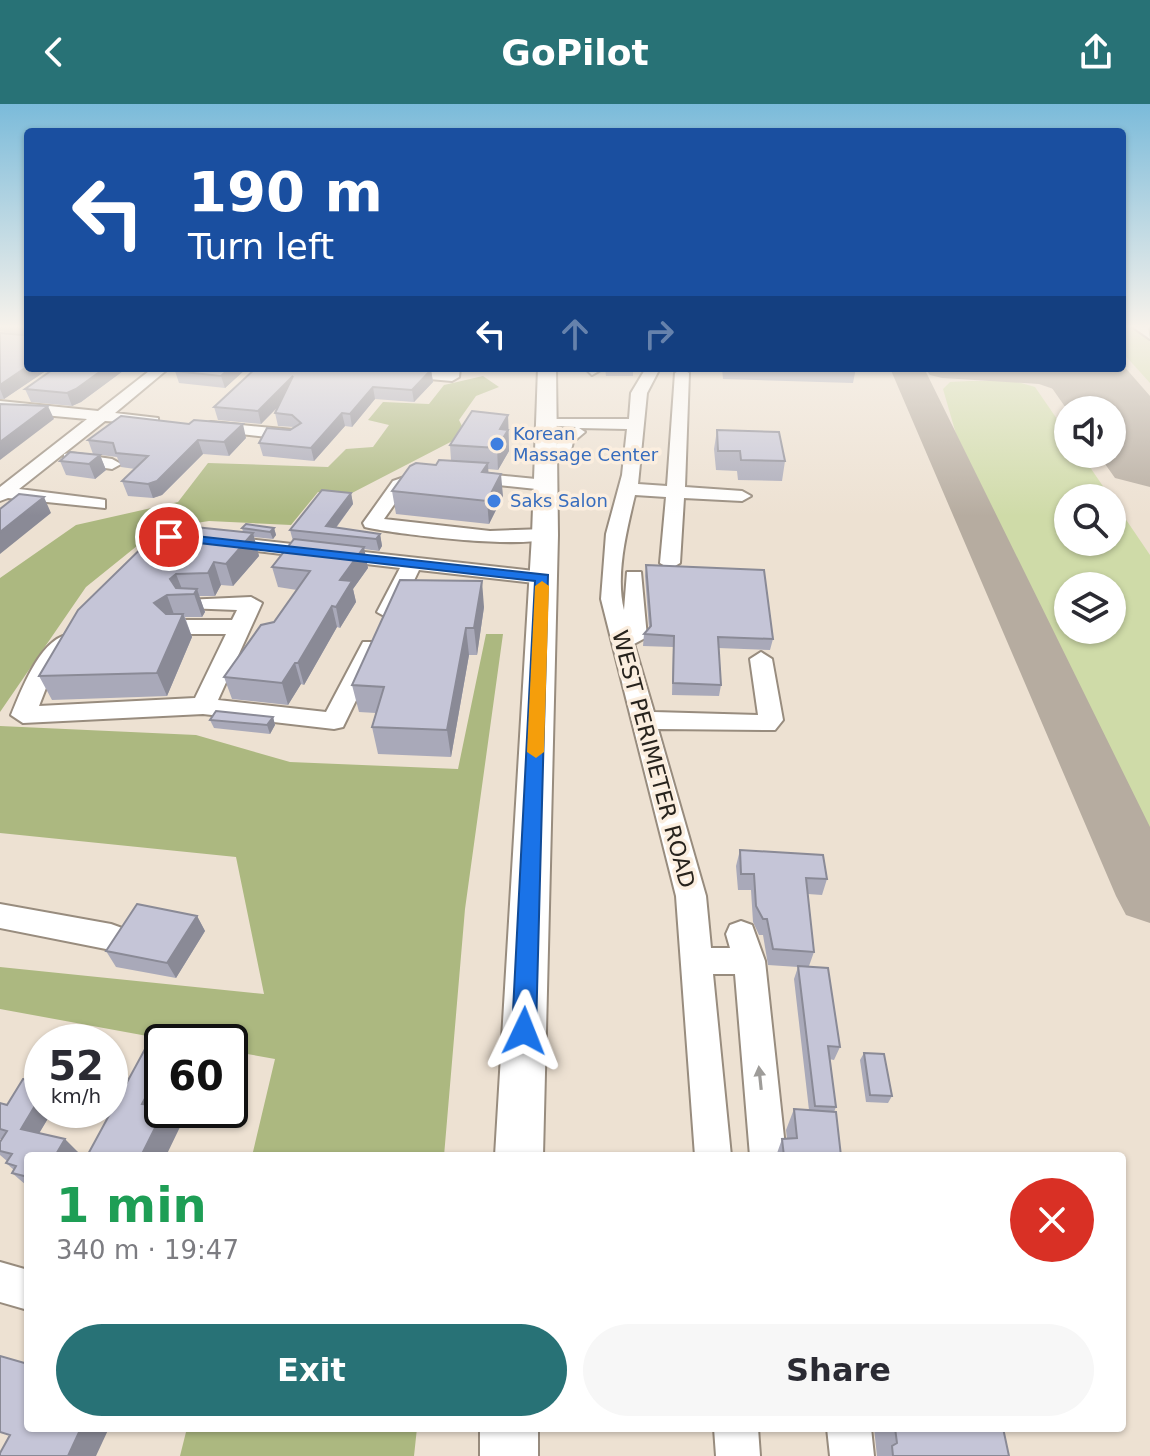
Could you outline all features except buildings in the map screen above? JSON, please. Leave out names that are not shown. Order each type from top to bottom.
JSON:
[{"type":"main road","points":[[519,1152],[545,535],[547,390]]},
{"type":"main road","points":[[509,1432],[509,1456]]},
{"type":"street","points":[[1,494],[134,390]]},
{"type":"street","name":"WEST PERIMETER ROAD","points":[[641,390],[628,489],[616,534],[611,599],[691,896],[713,1152]]},
{"type":"street","points":[[670,563],[683,390]]},
{"type":"street","points":[[3,408],[31,391]]},
{"type":"street","points":[[3,408],[171,423]]},
{"type":"street","points":[[215,410],[198,425],[293,435]]},
{"type":"street","points":[[547,427],[635,428]]},
{"type":"street","points":[[547,427],[577,432],[635,428]]},
{"type":"street","points":[[545,535],[490,537],[372,523],[399,485],[440,475],[546,473],[564,450],[565,440],[577,432]]},
{"type":"street","points":[[50,456],[112,464]]},
{"type":"street","points":[[628,489],[742,496]]},
{"type":"street","points":[[1,494],[99,504]]},
{"type":"street","points":[[199,540],[408,572],[542,586]]},
{"type":"street","points":[[77,628],[40,673],[23,715],[203,706],[334,721],[408,572]]},
{"type":"street","points":[[621,639],[636,637],[634,576]]},
{"type":"street","points":[[192,604],[251,603],[203,706]]},
{"type":"street","points":[[177,627],[240,627]]},
{"type":"street","points":[[642,720],[766,724],[771,720],[761,659]]},
{"type":"street","points":[[0,916],[111,937]]},
{"type":"street","points":[[697,961],[745,947],[768,1152]]},
{"type":"street","points":[[0,1282],[24,1289]]},
{"type":"street","points":[[736,1432],[738,1456]]},
{"type":"street","points":[[849,1432],[852,1456]]},
{"type":"green space","points":[[440,390],[491,390],[476,396],[459,420],[466,434],[350,494],[318,492],[291,525],[209,521],[158,529],[86,587],[0,712],[0,578],[76,525],[178,502],[208,463],[328,467],[346,449],[373,447],[389,425],[368,420],[383,402],[429,404]]},
{"type":"green space","points":[[943,390],[1037,390],[1054,415],[1054,468],[1091,468],[1101,484],[1054,484],[1054,556],[1126,556],[1126,520],[1150,555],[1150,832],[1058,644],[1126,644],[1126,572],[1054,572],[1054,635],[956,434]]},
{"type":"green space","points":[[486,634],[503,634],[465,909],[444,1152],[253,1152],[275,1059],[248,1054],[248,1024],[144,1024],[144,1035],[128,1032],[128,1024],[82,1024],[0,1009],[0,967],[264,994],[236,857],[0,833],[0,726],[196,735],[290,762],[458,769]]},
{"type":"green space","points":[[186,1432],[417,1432],[414,1456],[180,1456]]},
{"type":"taxiway","points":[[917,390],[1150,896]]},
{"type":"taxiway","points":[[1089,390],[1100,394]]},
{"type":"runway","points":[[1097,390],[1150,457]]},
{"type":"slow traffic","points":[[536,752],[542,586]]},
{"type":"place","name":"Korean Massage Center","points":[[497,444]]},
{"type":"place","name":"Saks Salon","points":[[494,501]]},
{"type":"route","points":[[169,537],[543,578],[524,1031]]}]
